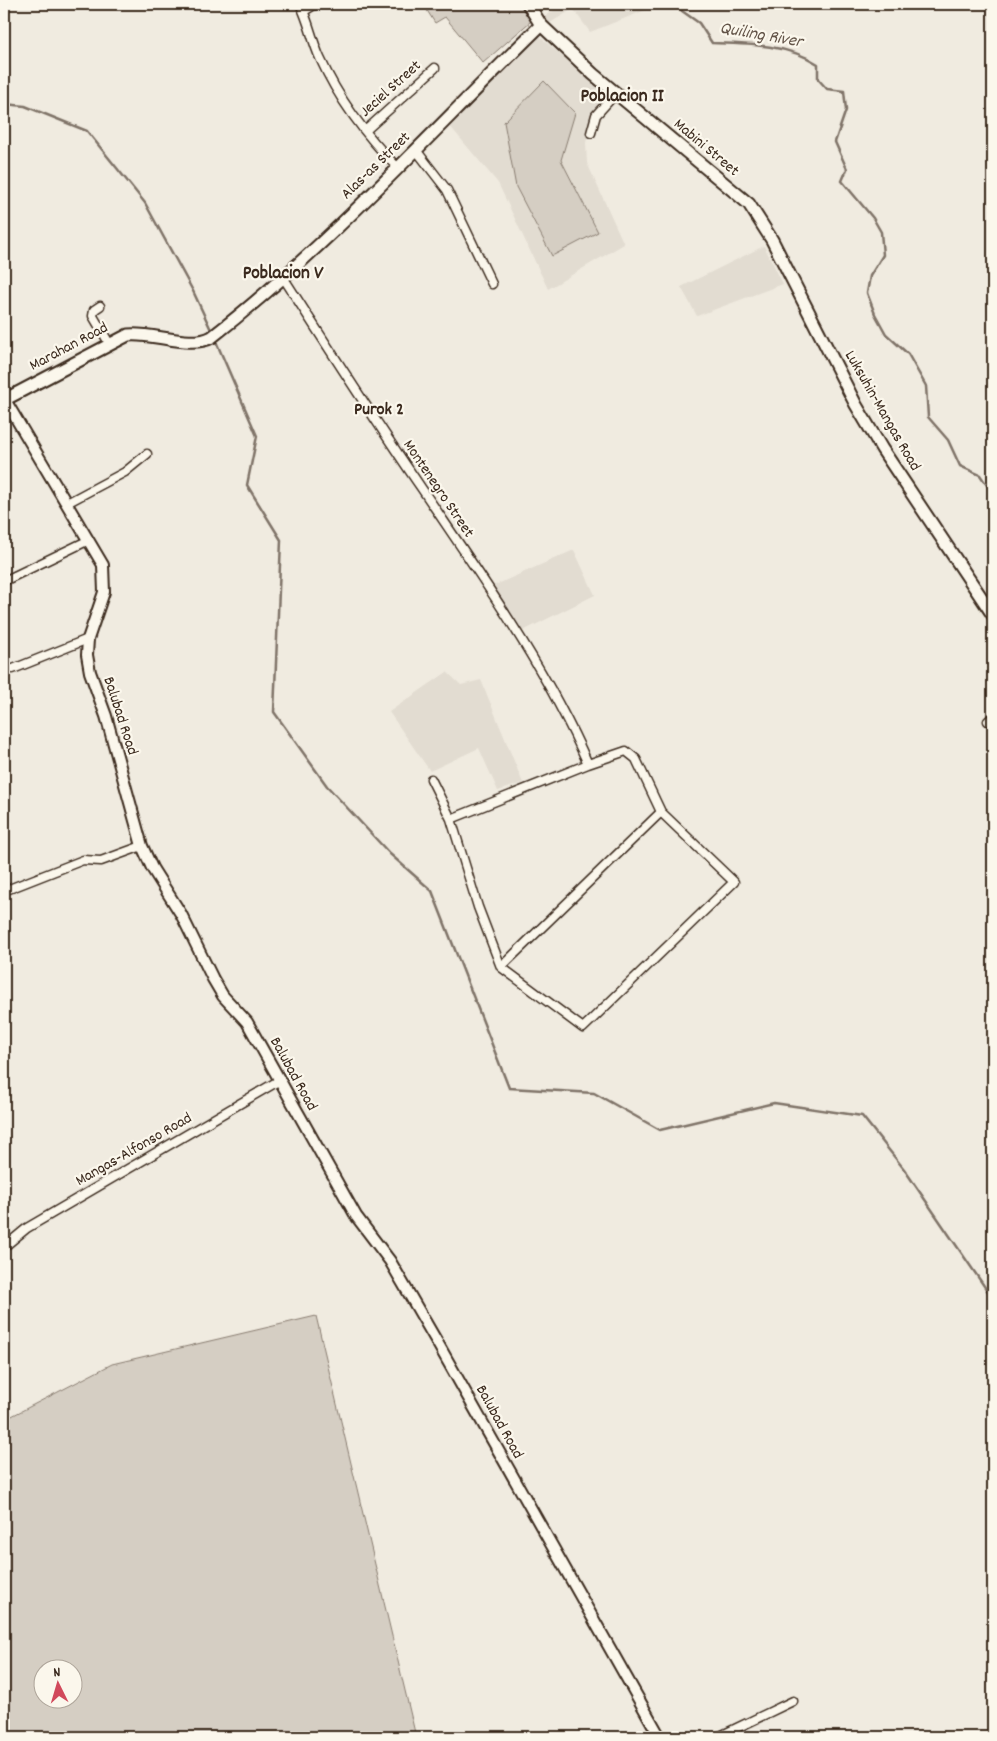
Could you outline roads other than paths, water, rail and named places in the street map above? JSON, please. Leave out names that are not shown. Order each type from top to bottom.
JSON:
[{"type":"main road","name":"Mabini Street","points":[[528,4],[541,25],[616,93],[749,204],[772,240]]},
{"type":"main road","name":"Alas-as Street","points":[[212,336],[284,277],[398,168],[541,25]]},
{"type":"main road","name":"Luksuhin-Mangas Road","points":[[772,240],[876,439],[993,615]]},
{"type":"main road","name":"Marahan Road","points":[[4,400],[109,343],[128,335],[139,334],[199,341],[212,336]]},
{"type":"street","points":[[316,4],[302,7],[319,57],[344,104],[398,168]]},
{"type":"street","name":"Jeciel Street","points":[[365,131],[435,68]]},
{"type":"street","points":[[591,132],[596,115],[616,93]]},
{"type":"street","points":[[416,150],[447,190],[492,284]]},
{"type":"street","name":"Montenegro Street","points":[[284,277],[363,403],[508,619],[567,718],[588,764]]},
{"type":"street","points":[[100,306],[94,310],[93,316],[109,343]]},
{"type":"street","name":"Balubad Road","points":[[4,400],[100,558],[105,578],[104,592],[88,639],[87,655],[90,672],[106,716],[142,846],[152,868],[180,914],[223,996],[247,1022],[356,1216],[390,1261],[660,1737]]},
{"type":"street","points":[[67,503],[125,472],[147,454]]},
{"type":"street","points":[[4,581],[89,540]]},
{"type":"street","points":[[13,669],[88,639]]},
{"type":"street","points":[[431,779],[451,819],[478,907],[501,967],[583,1028],[734,882],[662,812],[631,754],[626,751],[588,764],[451,819]]},
{"type":"street","points":[[501,967],[662,812]]},
{"type":"street","points":[[9,889],[83,860],[100,861],[142,846]]},
{"type":"street","name":"Mangas-Alfonso Road","points":[[4,1247],[27,1228],[280,1080]]},
{"type":"street","points":[[718,1737],[792,1701]]},
{"type":"waterway","name":"Quiling River","points":[[679,4],[682,11],[699,23],[712,43],[767,46],[793,52],[818,64],[818,79],[827,89],[844,91],[846,110],[835,142],[847,169],[842,181],[873,218],[881,232],[883,255],[870,276],[867,293],[875,314],[886,334],[908,354],[926,386],[928,417],[948,440],[960,466],[980,475],[993,494]]},
{"type":"waterway","points":[[4,104],[25,106],[87,131],[145,203],[193,291],[212,332]]},
{"type":"waterway","points":[[215,339],[257,436],[247,485],[281,540],[274,712],[327,786],[390,854],[432,891],[509,1088],[594,1093],[660,1130],[774,1103],[862,1116],[904,1169],[993,1299]]},
{"type":"district","name":"Poblacion II","points":[[622,97]]},
{"type":"district","name":"Poblacion V","points":[[283,274]]},
{"type":"district","name":"Purok 2","points":[[379,410]]}]
